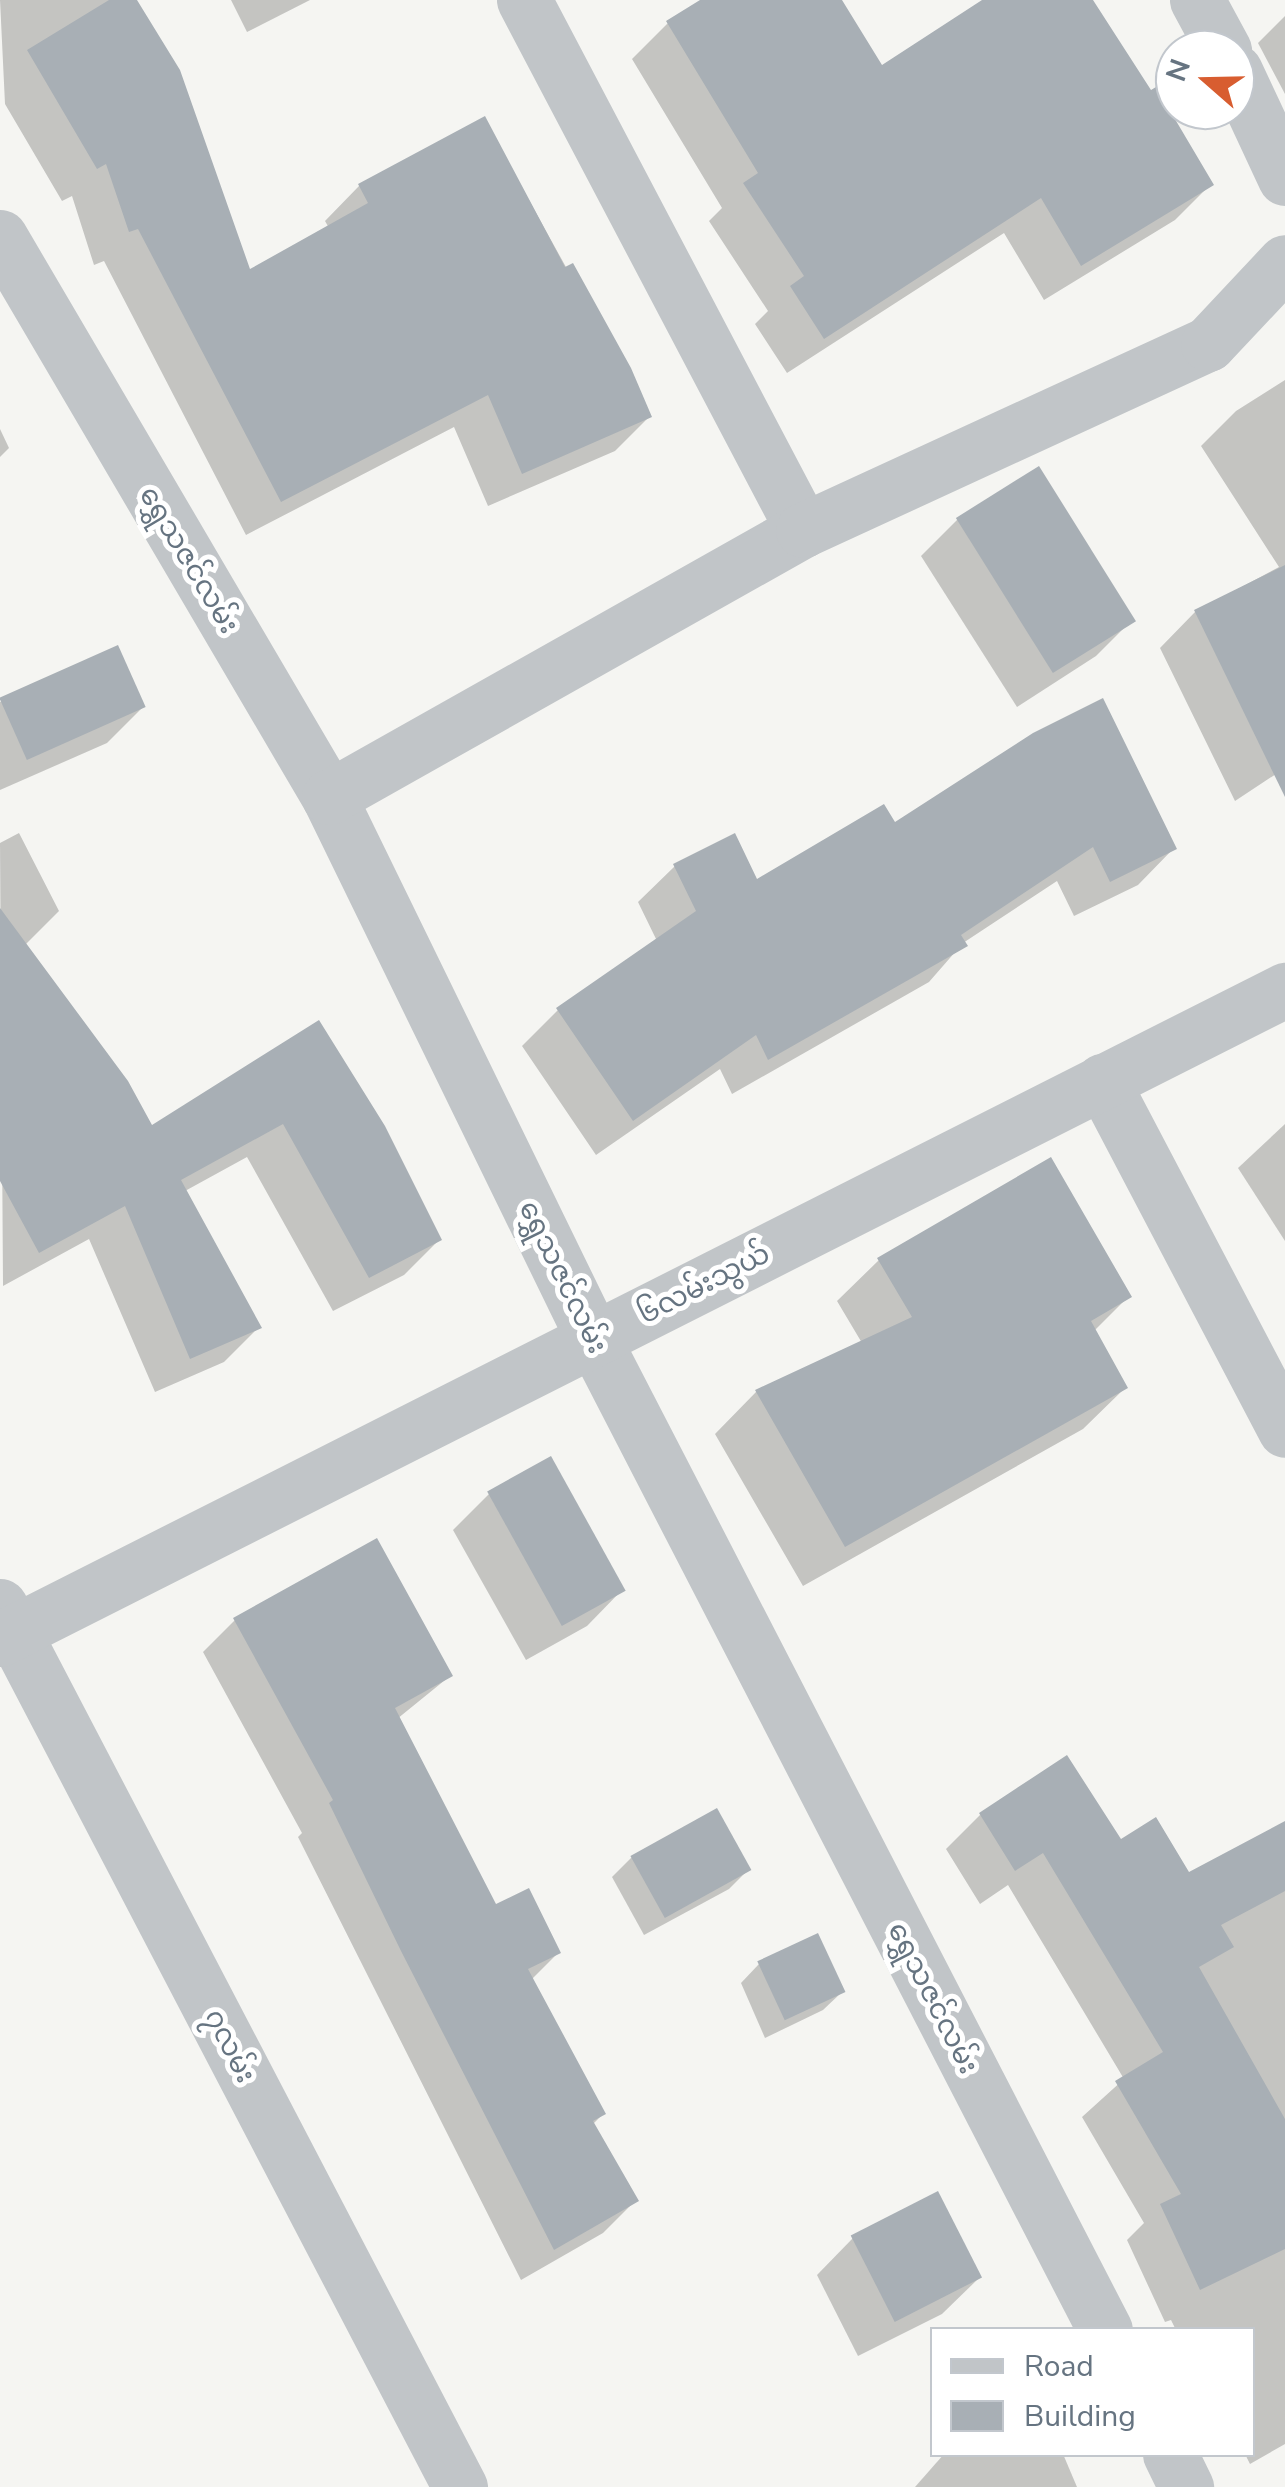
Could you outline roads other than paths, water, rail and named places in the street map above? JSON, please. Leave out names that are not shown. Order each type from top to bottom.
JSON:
[{"type":"street","points":[[524,0],[803,530]]},
{"type":"street","points":[[1197,0],[1213,30]]},
{"type":"street","points":[[1255,109],[1278,152],[1285,178]]},
{"type":"street","name":"ရွှေသဇင်လမ်း","points":[[0,237],[329,797],[594,1340],[1103,2327]]},
{"type":"street","points":[[329,797],[803,530],[1208,344],[1285,262]]},
{"type":"street","name":"၆လမ်းသွယ်","points":[[5,1625],[594,1340],[1285,990]]},
{"type":"street","points":[[1102,1081],[1285,1430]]},
{"type":"street","name":"၇လမ်း","points":[[5,1625],[460,2487]]},
{"type":"street","points":[[1171,2457],[1186,2487]]}]
